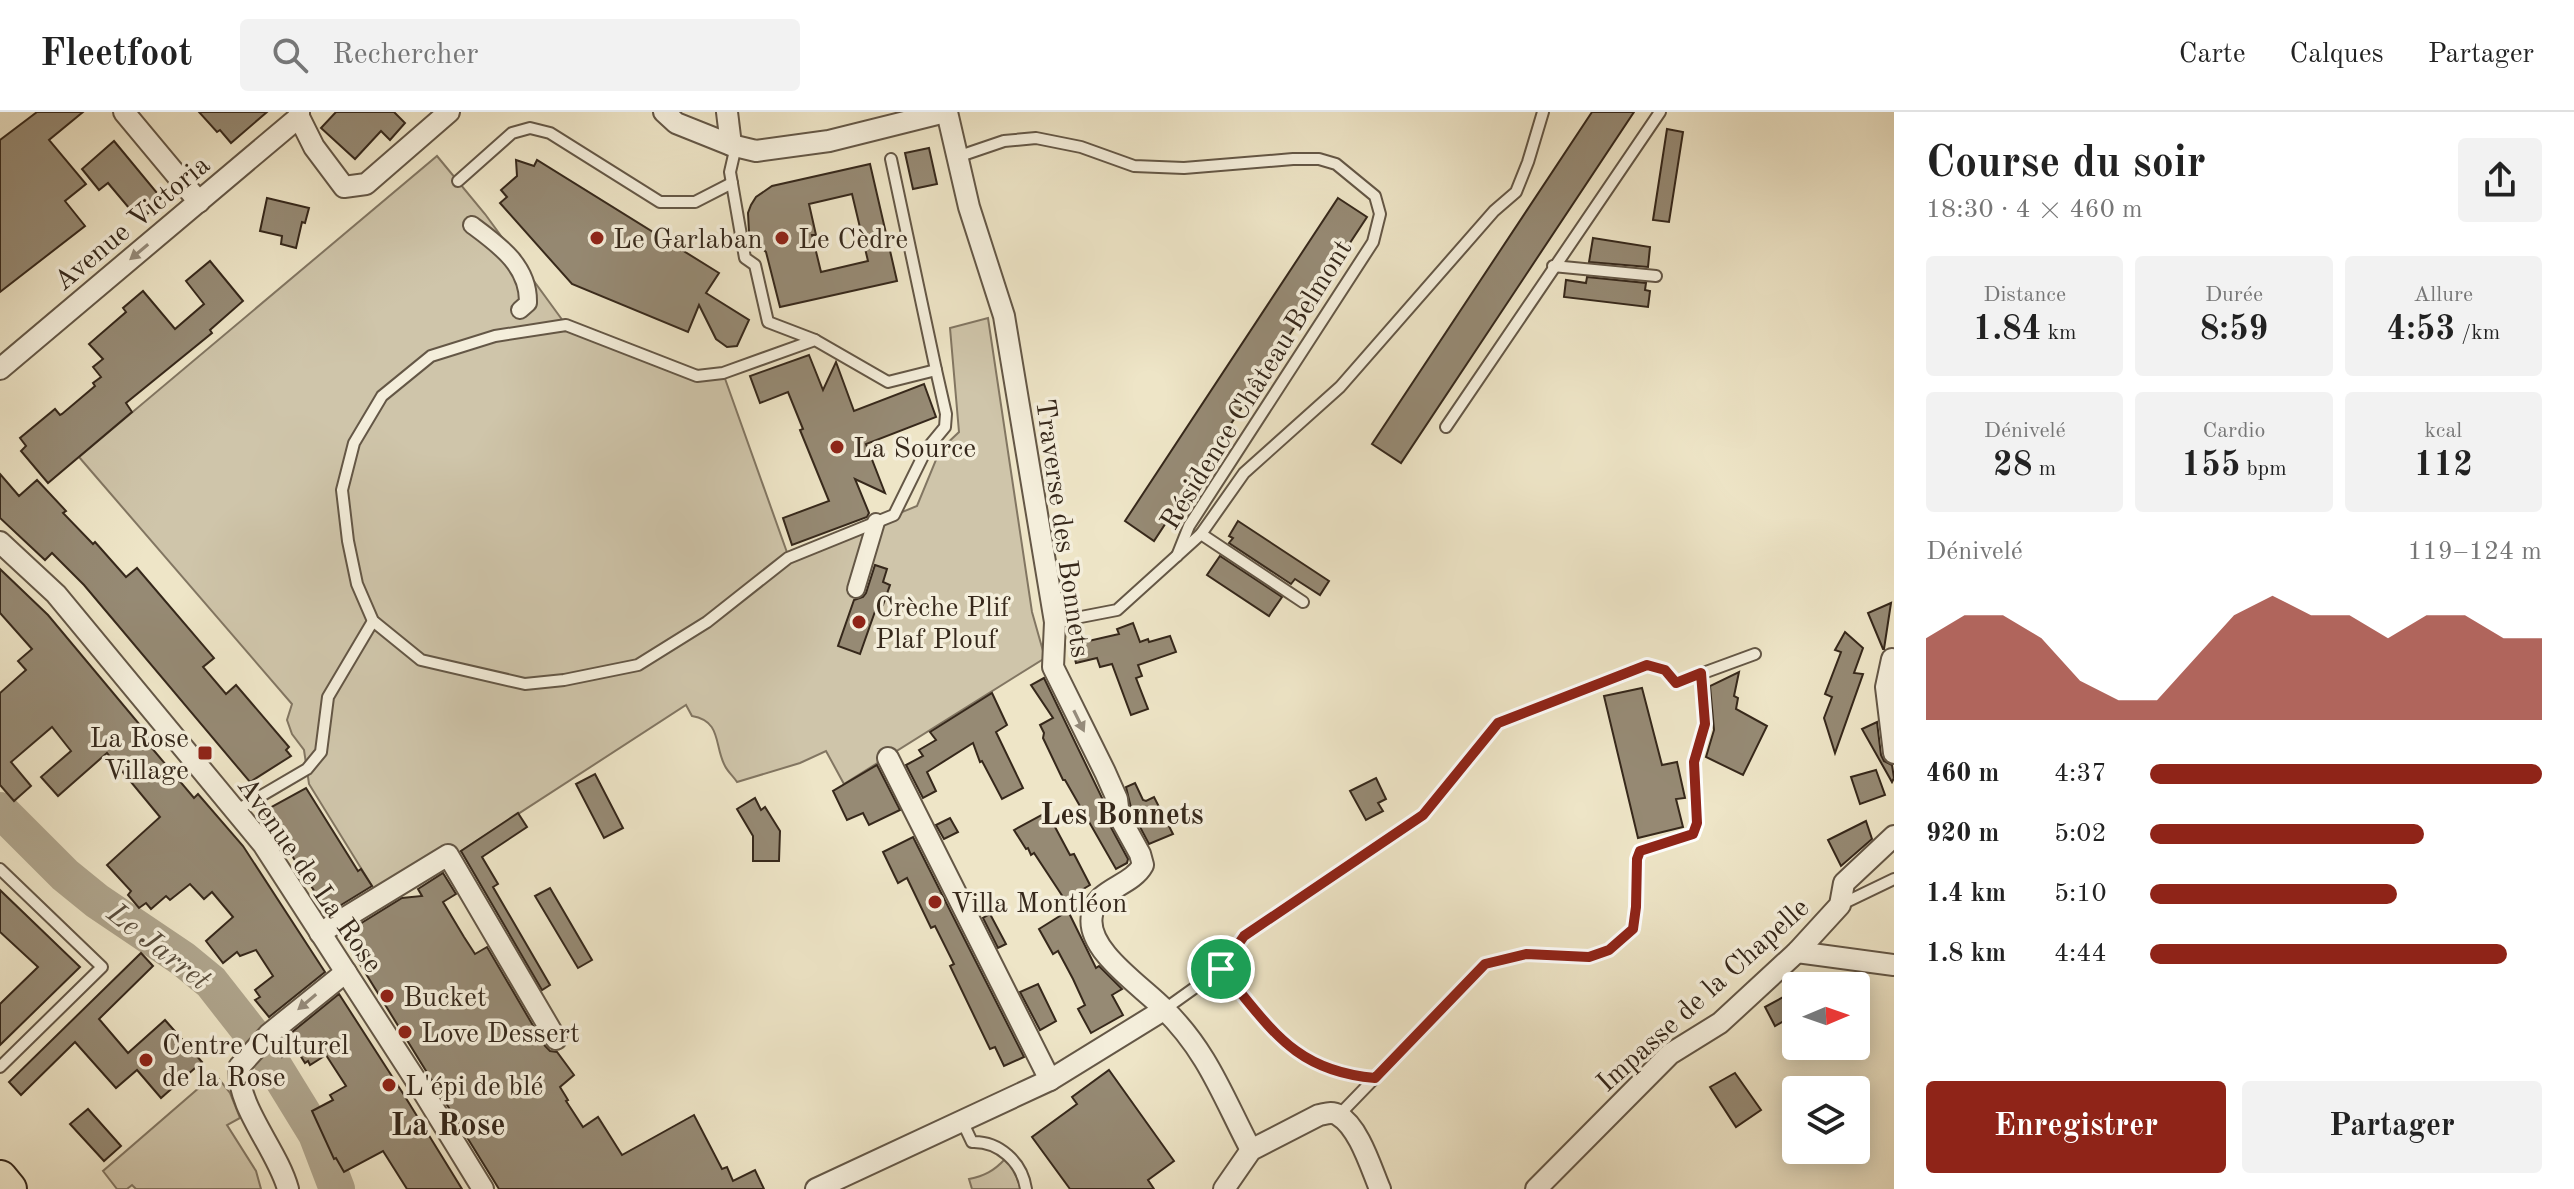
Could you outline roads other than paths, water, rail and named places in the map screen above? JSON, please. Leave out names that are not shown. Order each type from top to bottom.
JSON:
[{"type":"main road","points":[[0,1180],[8,1189]]},
{"type":"street","points":[[124,112],[199,202]]},
{"type":"street","points":[[299,114],[314,147],[344,187],[366,184],[449,112]]},
{"type":"street","name":"Traverse des Bonnets","points":[[664,112],[676,123],[733,146],[756,151],[829,141],[946,112],[969,207],[1004,316],[1055,622],[1053,667],[1117,799],[1119,816],[1143,865],[1138,874],[1099,898],[1092,913],[1091,929],[1103,952],[1165,1009],[1193,1040],[1251,1150]]},
{"type":"street","points":[[727,112],[733,146]]},
{"type":"street","name":"Avenue Victoria","points":[[0,369],[299,114]]},
{"type":"street","points":[[472,225],[504,249],[525,278],[528,303],[520,310]]},
{"type":"street","points":[[856,589],[876,522]]},
{"type":"street","name":"Avenue de La Rose","points":[[0,542],[56,594],[263,844],[483,1189]]},
{"type":"street","points":[[1892,659],[1886,687],[1894,753]]},
{"type":"street","points":[[888,758],[1050,1080]]},
{"type":"street","name":"Impasse de la Chapelle","points":[[1536,1189],[1670,1054],[1720,1023],[1797,952],[1840,905],[1844,883],[1894,836]]},
{"type":"street","points":[[320,933],[448,855],[556,1039]]},
{"type":"street","points":[[1797,952],[1894,965]]},
{"type":"street","points":[[288,1189],[283,1173],[242,1093],[245,1061],[269,1034],[346,972]]},
{"type":"street","points":[[816,1189],[1050,1080],[1165,1009]]},
{"type":"street","points":[[1224,1189],[1251,1150],[1330,1112],[1339,1115],[1359,1140],[1380,1189]]},
{"type":"lane","name":"Résidence Château Belmont","points":[[1055,622],[1117,610],[1201,534],[1244,473],[1340,387],[1494,211],[1516,192],[1543,112]]},
{"type":"lane","points":[[1446,427],[1660,112]]},
{"type":"lane","points":[[458,181],[512,133],[530,128],[550,133],[660,202],[695,202],[732,183]]},
{"type":"lane","name":"Résidence Château Belmont","points":[[957,157],[1004,141],[1036,138],[1081,147],[1134,166],[1184,168],[1319,159],[1336,164],[1375,196],[1380,214],[1373,242],[1189,526],[1177,556]]},
{"type":"lane","points":[[733,146],[730,172],[745,258],[755,265],[768,322],[815,340],[888,382],[936,370]]},
{"type":"lane","points":[[815,340],[723,373],[697,376],[566,325],[495,336],[431,356],[382,396],[354,443],[342,490],[357,584],[373,621],[421,660],[525,684],[564,680],[638,665],[707,622],[788,558],[894,515],[926,450],[945,427],[946,414],[891,159]]},
{"type":"lane","points":[[1553,266],[1656,276]]},
{"type":"lane","points":[[1201,534],[1303,602]]},
{"type":"lane","points":[[237,810],[307,769],[321,752],[328,697],[373,621]]},
{"type":"lane","points":[[1165,1009],[1221,969],[1244,936],[1423,815],[1498,723],[1647,665],[1665,670],[1676,683],[1755,654]]},
{"type":"lane","points":[[1339,1115],[1485,964],[1526,954],[1589,957],[1609,950],[1633,929],[1640,851],[1693,834],[1697,823],[1694,762],[1705,724],[1701,673]]},
{"type":"lane","points":[[0,869],[102,967],[0,1067]]},
{"type":"lane","points":[[1840,905],[1894,879]]},
{"type":"lane","points":[[1221,969],[1289,1048],[1315,1064],[1346,1076],[1375,1078]]},
{"type":"lane","points":[[962,1121],[972,1142],[992,1145],[1013,1161],[1022,1172],[1026,1189]]},
{"type":"waterway","name":"Le Jarret","points":[[0,810],[65,875],[211,982],[265,1051],[316,1134],[337,1189]]},
{"type":"place","name":"Le Garlaban","points":[[597,238]]},
{"type":"place","name":"Le Cèdre","points":[[782,238]]},
{"type":"place","name":"La Source","points":[[837,447]]},
{"type":"place","name":"Crèche Plif Plaf Plouf","points":[[859,622]]},
{"type":"place","name":"La Rose Village","points":[[205,753]]},
{"type":"place","name":"Villa Montléon","points":[[935,902]]},
{"type":"place","name":"Bucket","points":[[387,996]]},
{"type":"place","name":"Love Dessert","points":[[405,1032]]},
{"type":"place","name":"Centre Culturel de la Rose","points":[[146,1060]]},
{"type":"place","name":"L'épi de blé","points":[[389,1085]]},
{"type":"district","name":"Les Bonnets","points":[[1122,814]]},
{"type":"district","name":"La Rose","points":[[448,1124]]}]
